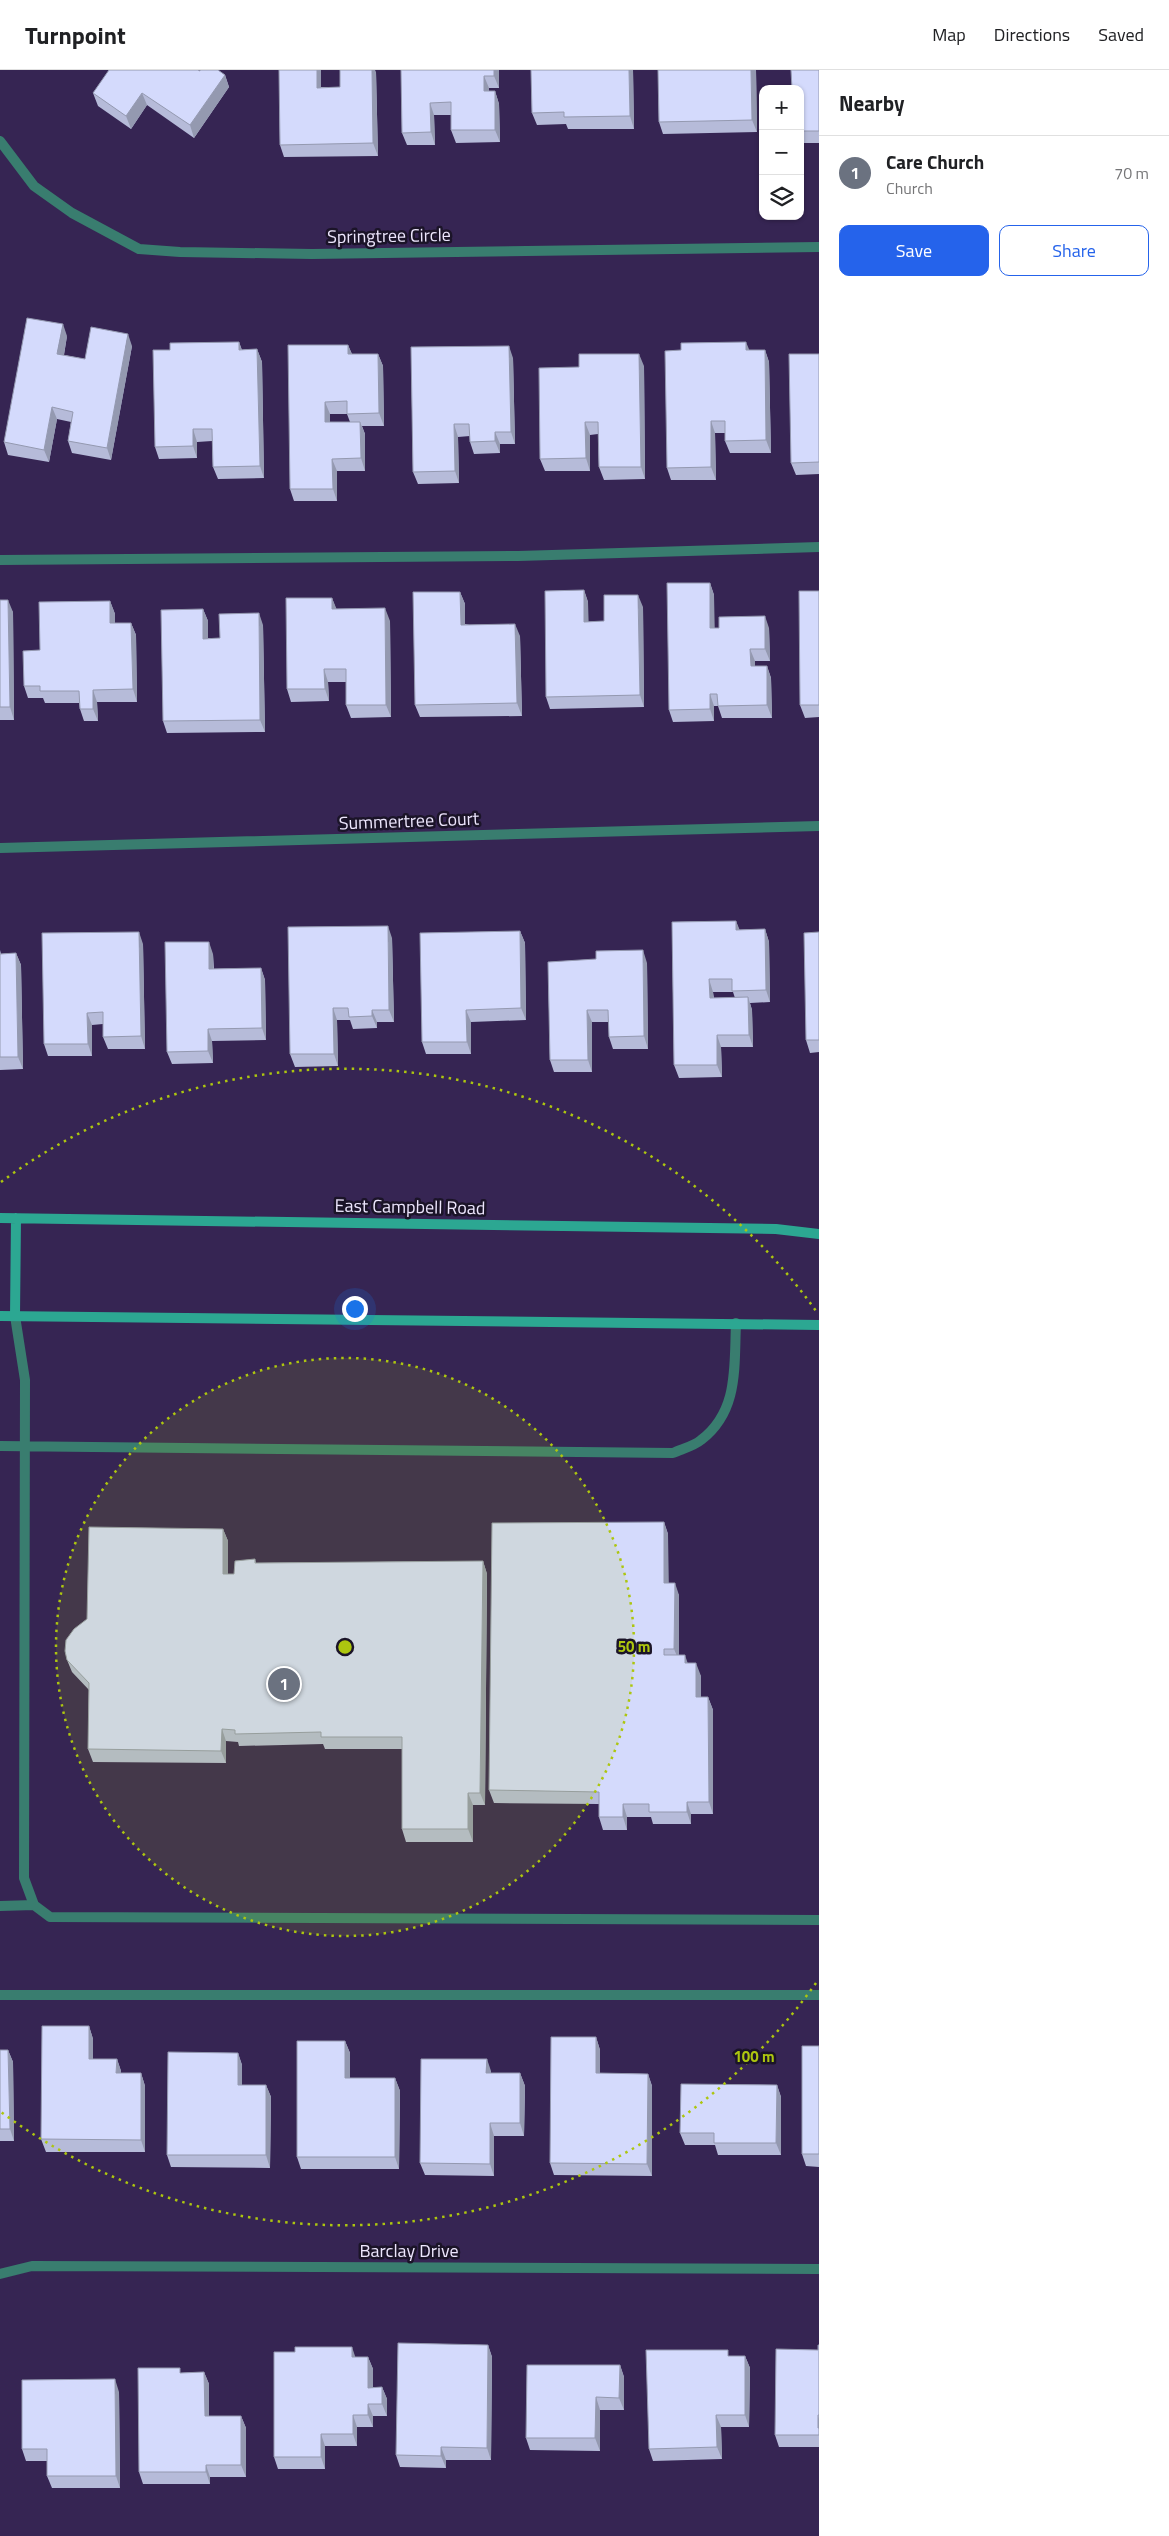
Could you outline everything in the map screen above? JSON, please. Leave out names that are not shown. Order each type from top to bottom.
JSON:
[{"type":"main road","name":"East Campbell Road","points":[[0,1218],[776,1229],[819,1234]]},
{"type":"main road","points":[[15,1316],[16,1218]]},
{"type":"main road","points":[[0,1316],[819,1325]]},
{"type":"street","name":"Springtree Circle","points":[[0,142],[34,186],[72,213],[139,249],[180,252],[312,254],[819,247]]},
{"type":"street","points":[[0,560],[518,556],[819,547]]},
{"type":"street","name":"Summertree Court","points":[[0,848],[819,826]]},
{"type":"street","points":[[15,1316],[24,1380],[24,1878],[34,1905],[50,1917],[819,1920]]},
{"type":"street","points":[[0,1446],[673,1453],[700,1441],[722,1420],[733,1387],[736,1323]]},
{"type":"street","points":[[0,1906],[34,1905]]},
{"type":"street","points":[[0,1995],[819,1994]]},
{"type":"street","name":"Barclay Drive","points":[[0,2274],[32,2266],[819,2269]]},
{"type":"building","points":[[109,70],[218,70],[225,75],[190,125],[142,93],[126,116],[93,93]]},
{"type":"building","points":[[279,70],[317,70],[317,88],[340,87],[340,70],[372,70],[373,143],[280,145]]},
{"type":"building","points":[[401,70],[494,70],[494,76],[484,76],[484,91],[495,91],[495,130],[451,130],[451,102],[430,103],[431,132],[402,133]]},
{"type":"building","points":[[531,70],[629,70],[630,116],[564,117],[564,112],[532,113]]},
{"type":"building","points":[[658,70],[751,70],[752,120],[659,122]]},
{"type":"building","points":[[791,70],[819,70],[819,131],[804,131],[804,85],[792,85]]},
{"type":"building","points":[[27,318],[63,324],[57,354],[85,359],[91,327],[128,334],[107,448],[68,441],[73,412],[52,407],[44,450],[4,442]]},
{"type":"building","points":[[239,342],[239,350],[257,349],[260,466],[213,467],[212,429],[193,429],[193,446],[155,447],[153,350],[170,350],[170,343]]},
{"type":"building","points":[[746,342],[746,350],[765,350],[766,440],[725,441],[725,421],[711,421],[711,467],[667,468],[665,351],[681,350],[681,343]]},
{"type":"building","points":[[288,345],[348,345],[348,354],[378,354],[379,413],[347,414],[347,401],[325,402],[325,422],[360,422],[361,458],[332,459],[333,489],[290,489]]},
{"type":"building","points":[[509,346],[511,432],[495,432],[495,441],[470,442],[469,424],[454,424],[455,471],[413,472],[411,347]]},
{"type":"building","points":[[579,354],[639,354],[641,467],[599,467],[598,422],[585,422],[586,458],[540,459],[539,368],[579,367]]},
{"type":"building","points":[[789,354],[819,354],[819,462],[791,463]]},
{"type":"building","points":[[667,583],[710,583],[710,628],[719,628],[719,617],[765,616],[765,649],[750,649],[751,666],[767,666],[767,705],[718,706],[717,694],[710,694],[710,709],[669,710]]},
{"type":"building","points":[[584,590],[584,622],[604,621],[604,595],[638,595],[640,695],[546,697],[545,591]]},
{"type":"building","points":[[799,591],[819,591],[819,705],[800,705]]},
{"type":"building","points":[[413,592],[460,592],[461,625],[515,624],[517,703],[415,705]]},
{"type":"building","points":[[286,598],[332,598],[332,609],[385,608],[386,705],[346,705],[346,669],[324,669],[325,689],[287,689]]},
{"type":"building","points":[[0,600],[8,600],[10,707],[0,707]]},
{"type":"building","points":[[110,601],[110,623],[131,623],[133,689],[93,690],[93,709],[80,709],[79,691],[40,691],[40,686],[24,686],[23,651],[40,650],[39,602]]},
{"type":"building","points":[[203,609],[203,639],[220,638],[219,614],[259,613],[260,720],[163,721],[161,610]]},
{"type":"building","points":[[736,921],[736,930],[765,929],[766,990],[732,991],[732,979],[709,979],[710,998],[748,997],[749,1035],[717,1035],[717,1065],[674,1065],[672,922]]},
{"type":"building","points":[[388,926],[389,1010],[372,1010],[372,1016],[349,1017],[348,1008],[333,1008],[334,1054],[290,1054],[288,927]]},
{"type":"building","points":[[520,931],[521,1008],[466,1010],[467,1042],[422,1042],[420,933]]},
{"type":"building","points":[[139,932],[141,1036],[103,1037],[103,1012],[87,1013],[88,1044],[44,1044],[42,933]]},
{"type":"building","points":[[819,932],[819,1040],[806,1040],[804,933]]},
{"type":"building","points":[[165,942],[209,942],[209,969],[261,968],[262,1028],[208,1029],[208,1051],[167,1052]]},
{"type":"building","points":[[643,950],[644,1036],[609,1037],[608,1010],[587,1010],[588,1060],[550,1060],[548,962],[596,959],[596,951]]},
{"type":"building","points":[[16,953],[18,1057],[0,1057],[0,954]]},
{"type":"building","points":[[664,1522],[664,1583],[675,1583],[674,1649],[664,1649],[664,1655],[685,1655],[685,1663],[696,1663],[696,1697],[708,1697],[709,1802],[687,1802],[687,1812],[649,1812],[649,1804],[623,1804],[623,1817],[599,1817],[599,1792],[489,1790],[492,1523]]},
{"type":"building","points":[[89,1527],[223,1529],[223,1574],[234,1574],[235,1561],[255,1559],[255,1563],[483,1561],[480,1793],[468,1793],[468,1829],[402,1829],[402,1737],[321,1737],[321,1732],[235,1734],[235,1730],[222,1729],[221,1751],[88,1749],[89,1683],[67,1660],[65,1651],[66,1640],[74,1629],[87,1619]]},
{"type":"building","points":[[42,2026],[89,2026],[89,2059],[117,2059],[116,2073],[141,2073],[141,2140],[41,2139]]},
{"type":"building","points":[[551,2037],[596,2037],[596,2073],[648,2074],[647,2164],[550,2163]]},
{"type":"building","points":[[297,2041],[345,2041],[345,2078],[395,2078],[395,2157],[297,2157]]},
{"type":"building","points":[[802,2046],[819,2046],[819,2154],[802,2154]]},
{"type":"building","points":[[0,2050],[8,2050],[10,2129],[0,2129]]},
{"type":"building","points":[[168,2052],[238,2053],[238,2085],[266,2085],[266,2155],[167,2155]]},
{"type":"building","points":[[421,2059],[487,2059],[486,2073],[520,2073],[520,2123],[490,2123],[490,2164],[420,2163]]},
{"type":"building","points":[[681,2084],[777,2085],[776,2143],[714,2143],[714,2133],[680,2133]]},
{"type":"building","points":[[398,2343],[488,2345],[487,2448],[441,2447],[441,2456],[396,2455]]},
{"type":"building","points":[[818,2345],[819,2435],[775,2435],[776,2349],[818,2350]]},
{"type":"building","points":[[295,2347],[352,2347],[352,2357],[368,2357],[368,2388],[382,2387],[382,2404],[368,2404],[368,2415],[353,2415],[353,2434],[321,2434],[321,2457],[274,2457],[274,2352],[295,2352]]},
{"type":"building","points":[[646,2350],[728,2350],[728,2356],[745,2356],[745,2415],[716,2415],[717,2447],[649,2449]]},
{"type":"building","points":[[527,2365],[620,2365],[619,2398],[596,2397],[595,2438],[526,2438]]},
{"type":"building","points":[[138,2368],[180,2368],[180,2373],[204,2372],[205,2416],[241,2416],[241,2465],[206,2465],[206,2472],[139,2472]]},
{"type":"building","points":[[115,2379],[116,2476],[47,2476],[47,2449],[22,2449],[22,2380]]},
{"type":"place","name":"Care Church","points":[[284,1684]]}]
